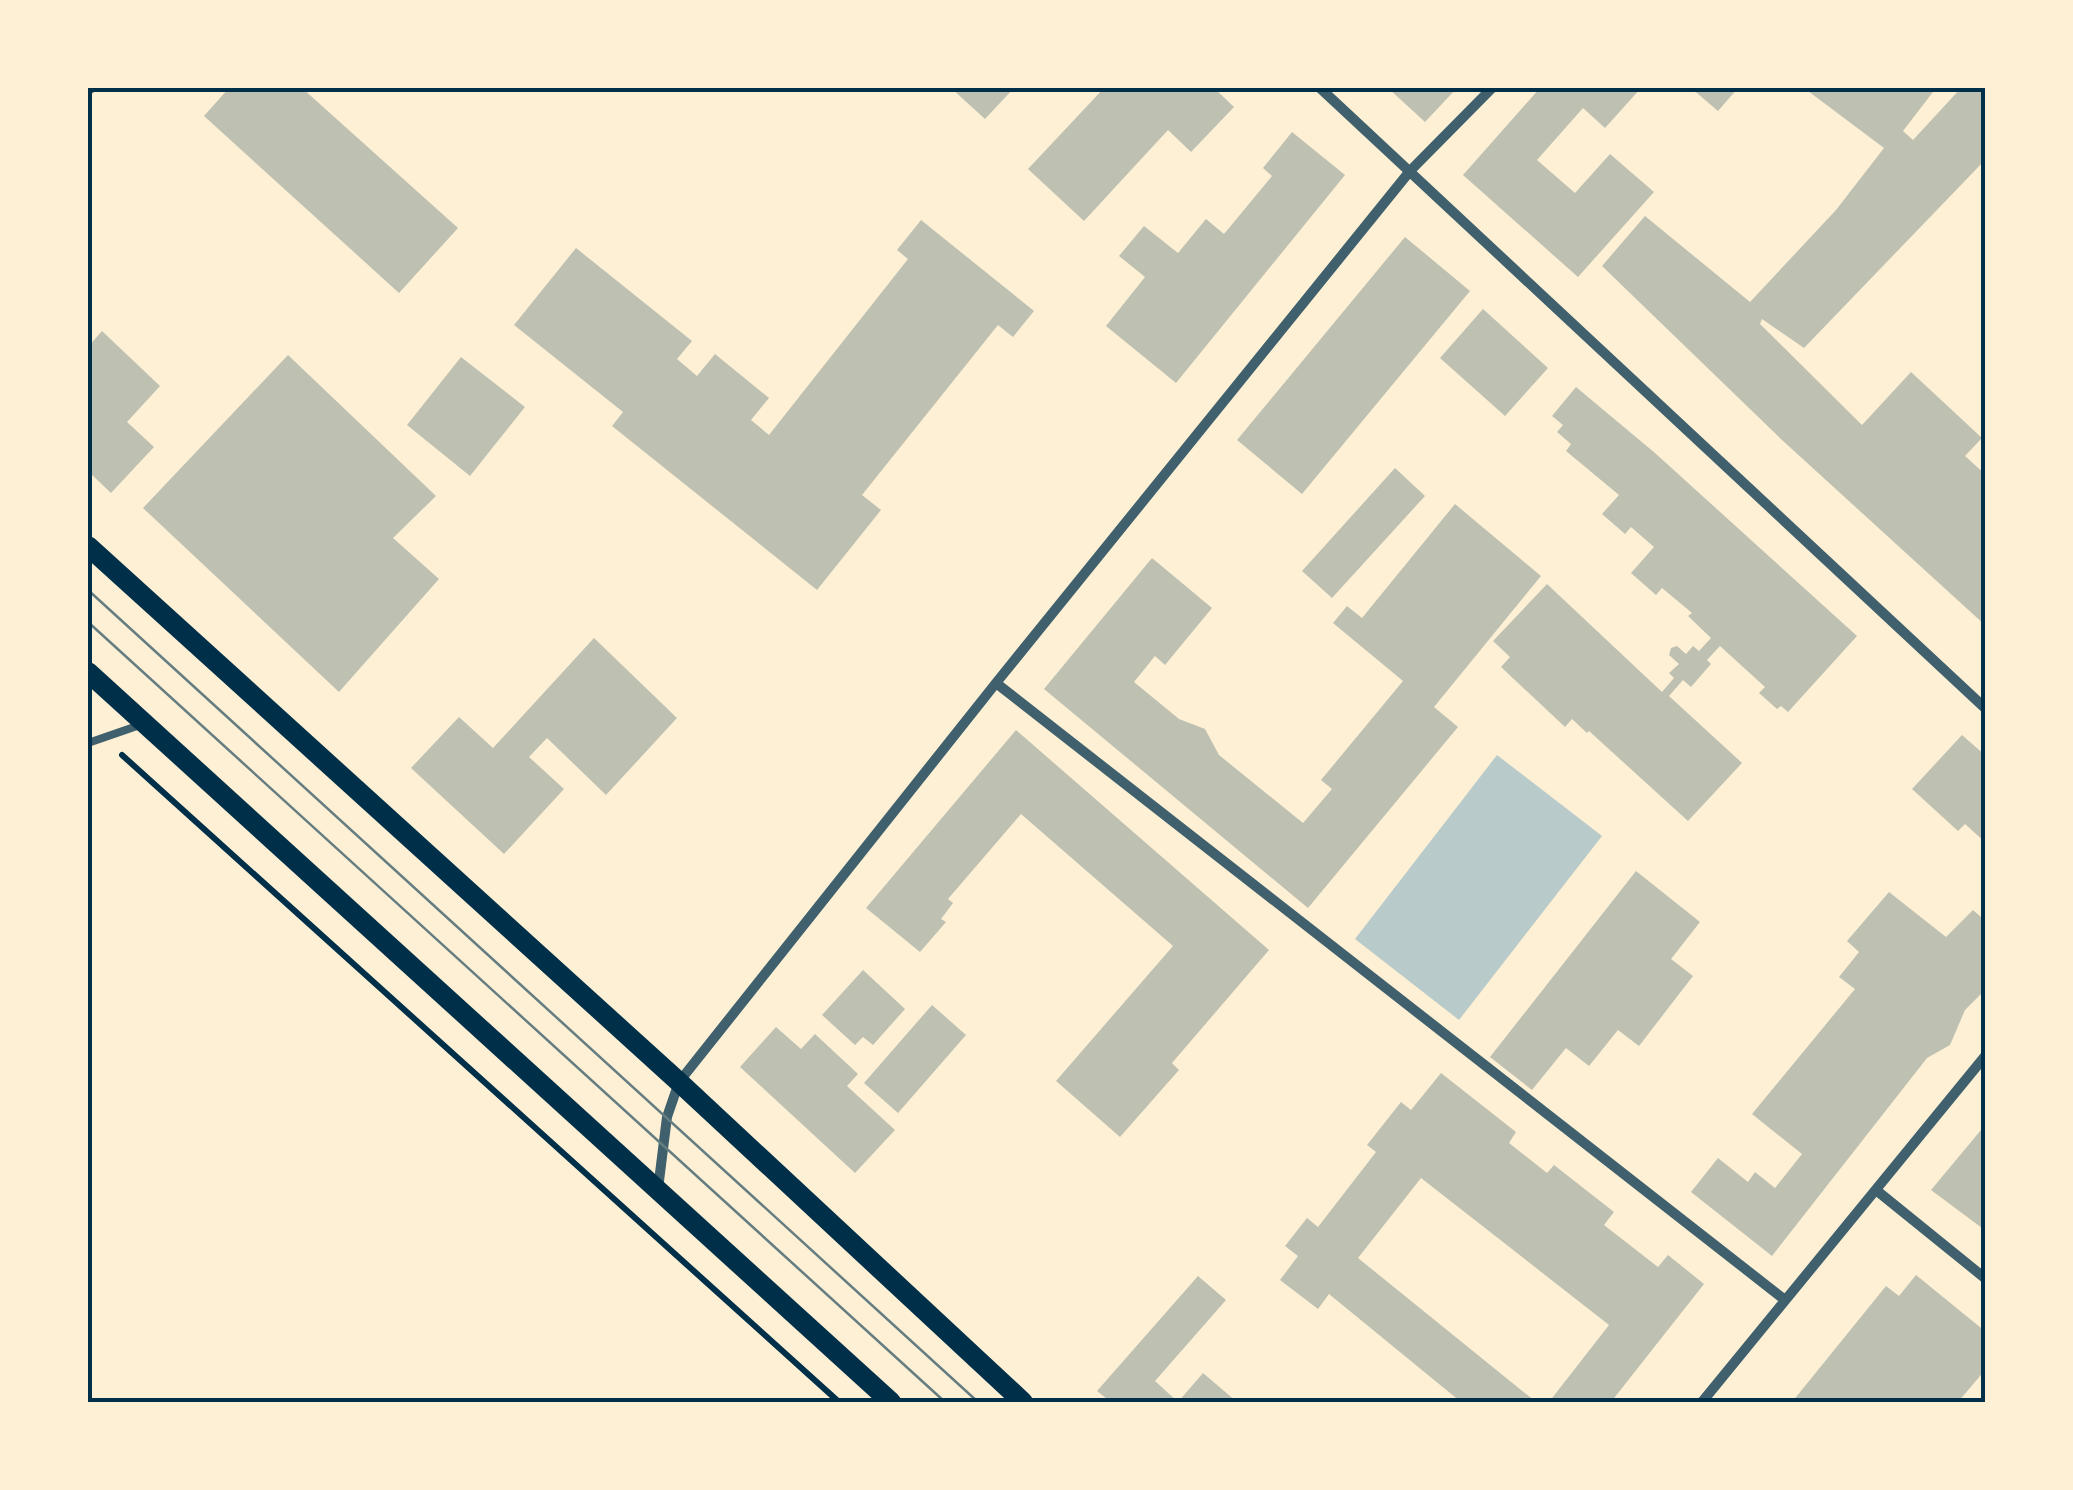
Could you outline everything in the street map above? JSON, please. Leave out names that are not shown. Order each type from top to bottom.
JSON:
[{"type":"main road","points":[[88,546],[679,1082],[1023,1402]]},
{"type":"main road","points":[[88,672],[891,1402]]},
{"type":"street","points":[[1320,88],[1986,709]]},
{"type":"street","points":[[658,1190],[667,1117],[679,1082],[1410,171],[1492,88]]},
{"type":"street","points":[[996,683],[1785,1300]]},
{"type":"street","points":[[1702,1402],[1986,1055]]},
{"type":"street","points":[[1876,1190],[1986,1278]]},
{"type":"lane","points":[[88,743],[144,724]]},
{"type":"path","points":[[102,738],[839,1402]]},
{"type":"shaded area","points":[[1497,755],[1602,836],[1459,1020],[1355,939]]},
{"type":"building","points":[[229,88],[302,88],[458,228],[399,293],[204,116]]},
{"type":"building","points":[[951,88],[1014,88],[985,119]]},
{"type":"building","points":[[1104,88],[1214,88],[1234,107],[1191,152],[1168,130],[1084,221],[1028,169]]},
{"type":"building","points":[[1388,88],[1457,88],[1425,122]]},
{"type":"building","points":[[1540,88],[1641,88],[1605,128],[1583,108],[1537,160],[1575,193],[1610,154],[1654,192],[1578,277],[1463,175]]},
{"type":"building","points":[[1691,88],[1738,88],[1718,111]]},
{"type":"building","points":[[1804,88],[1936,88],[1903,131],[1913,140],[1961,88],[1986,88],[1986,159],[1804,348],[1762,319],[1760,324],[1862,425],[1911,372],[1982,438],[1965,456],[1986,475],[1986,626],[1782,440],[1602,266],[1645,216],[1750,302],[1836,210],[1884,148]]},
{"type":"building","points":[[1292,132],[1345,175],[1176,383],[1106,326],[1145,277],[1119,256],[1144,226],[1178,253],[1206,219],[1224,234],[1272,176],[1263,168]]},
{"type":"building","points":[[921,220],[1034,311],[1013,337],[998,325],[862,495],[881,510],[817,590],[612,426],[623,412],[514,325],[576,248],[692,341],[677,359],[697,376],[715,354],[769,398],[751,420],[769,435],[908,259],[897,250]]},
{"type":"building","points":[[1405,237],[1470,291],[1302,494],[1237,440]]},
{"type":"building","points":[[1483,309],[1548,368],[1505,416],[1440,358]]},
{"type":"building","points":[[102,331],[160,386],[127,422],[154,447],[111,493],[88,471],[88,347]]},
{"type":"building","points":[[288,355],[436,496],[393,538],[439,579],[339,692],[143,508]]},
{"type":"building","points":[[461,357],[525,407],[470,476],[407,425]]},
{"type":"building","points":[[1576,387],[1857,636],[1788,712],[1781,706],[1777,709],[1759,693],[1765,687],[1720,646],[1707,660],[1711,664],[1691,687],[1683,680],[1669,696],[1742,763],[1688,821],[1589,731],[1572,719],[1565,727],[1501,667],[1510,657],[1493,641],[1547,584],[1662,692],[1674,678],[1669,673],[1679,664],[1669,655],[1671,648],[1677,646],[1686,654],[1693,646],[1699,651],[1711,638],[1688,616],[1692,613],[1662,588],[1656,595],[1631,573],[1654,547],[1631,527],[1625,534],[1602,514],[1619,495],[1566,451],[1571,444],[1557,432],[1563,425],[1552,416]]},
{"type":"building","points":[[1395,468],[1425,496],[1332,598],[1302,571]]},
{"type":"building","points":[[1455,504],[1541,576],[1434,707],[1458,727],[1308,908],[1044,689],[1152,558],[1212,608],[1165,665],[1155,656],[1134,682],[1179,719],[1205,729],[1219,755],[1303,823],[1332,789],[1321,780],[1403,681],[1333,623],[1347,606],[1362,618]]},
{"type":"building","points":[[594,638],[677,718],[606,795],[547,738],[529,757],[564,789],[504,854],[411,768],[459,717],[493,748]]},
{"type":"building","points":[[1016,730],[1269,950],[1172,1063],[1179,1070],[1120,1137],[1056,1081],[1173,946],[1021,814],[948,899],[953,903],[941,919],[946,922],[920,952],[866,908]]},
{"type":"building","points":[[1962,735],[1986,756],[1986,843],[1965,824],[1958,831],[1912,789]]},
{"type":"building","points":[[1636,871],[1700,922],[1671,959],[1693,976],[1639,1046],[1618,1030],[1589,1066],[1566,1048],[1532,1090],[1490,1057]]},
{"type":"building","points":[[1889,892],[1946,937],[1973,910],[1981,917],[1986,912],[1986,989],[1965,1010],[1950,1045],[1927,1058],[1772,1256],[1691,1192],[1718,1158],[1748,1182],[1755,1172],[1775,1188],[1802,1154],[1752,1114],[1855,989],[1839,977],[1859,952],[1847,941]]},
{"type":"building","points":[[863,970],[905,1009],[873,1045],[863,1037],[855,1045],[822,1015]]},
{"type":"building","points":[[932,1005],[966,1035],[898,1113],[864,1083]]},
{"type":"building","points":[[776,1027],[801,1049],[815,1034],[858,1074],[847,1086],[895,1130],[855,1173],[740,1067]]},
{"type":"building","points":[[1441,1073],[1516,1132],[1509,1143],[1547,1173],[1554,1165],[1614,1212],[1604,1225],[1658,1267],[1668,1255],[1704,1284],[1611,1402],[1549,1402],[1609,1325],[1421,1178],[1358,1258],[1536,1402],[1461,1402],[1329,1294],[1318,1309],[1280,1280],[1298,1256],[1285,1246],[1307,1218],[1318,1227],[1376,1152],[1367,1145],[1401,1102],[1411,1110]]},
{"type":"building","points":[[1986,1124],[1986,1231],[1931,1190]]},
{"type":"building","points":[[1916,1275],[1986,1332],[1986,1369],[1958,1402],[1792,1402],[1886,1286],[1899,1296]]},
{"type":"building","points":[[1198,1276],[1226,1300],[1155,1381],[1178,1402],[1111,1402],[1097,1391]]},
{"type":"building","points":[[1203,1373],[1237,1402],[1178,1402]]},
{"type":"tram line","points":[[88,590],[978,1402]]},
{"type":"tram line","points":[[88,622],[945,1402]]}]
